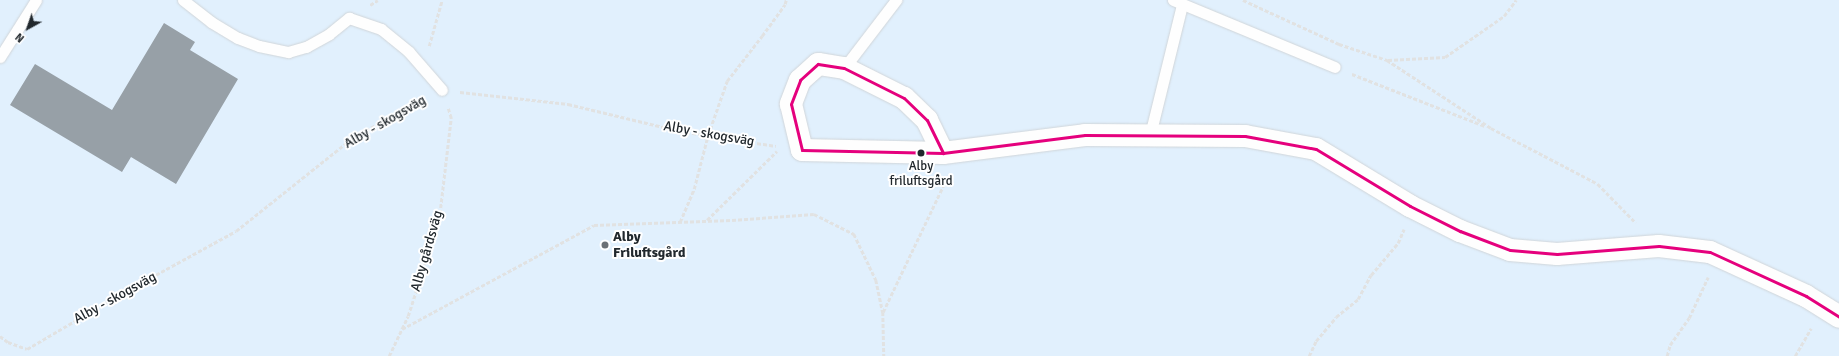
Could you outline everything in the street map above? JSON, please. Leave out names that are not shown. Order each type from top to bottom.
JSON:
[{"type":"street","points":[[952,152],[927,120],[904,98],[844,68],[818,64],[800,80],[791,104],[802,150],[952,152],[1085,135],[1150,134],[1245,136],[1316,149],[1410,206],[1460,231],[1510,250],[1557,254],[1659,246],[1710,252],[1806,296],[1831,312]]},
{"type":"lane","points":[[0,57],[36,0]]},
{"type":"lane","points":[[183,0],[211,22],[238,38],[259,46],[288,52],[306,47],[329,34],[349,18],[380,29],[409,52],[442,90]]},
{"type":"lane","points":[[844,68],[896,0]]},
{"type":"lane","points":[[1150,134],[1177,2],[1335,67]]},
{"type":"path","points":[[423,68],[442,0]]},
{"type":"path","points":[[680,222],[694,189],[708,135],[728,81],[785,4],[786,0]]},
{"type":"path","points":[[1243,0],[1339,44],[1387,60],[1491,128],[1598,184],[1659,246]]},
{"type":"path","points":[[1387,60],[1445,57],[1504,16],[1516,0]]},
{"type":"path","points":[[1335,67],[1491,128]]},
{"type":"path","name":"Alby - skogsväg","points":[[0,336],[8,342],[27,349],[119,295],[236,232],[355,136],[442,90],[568,104],[680,131],[781,147],[707,221]]},
{"type":"path","name":"Alby gårdsväg","points":[[389,356],[408,316],[439,220],[451,118]]},
{"type":"path","points":[[882,312],[938,196],[952,152]]},
{"type":"path","points":[[1309,356],[1316,341],[1336,317],[1358,298],[1371,275],[1398,243],[1409,216],[1410,206]]},
{"type":"path","points":[[402,329],[594,225],[707,221],[814,214],[854,234],[876,280],[882,312],[884,356]]},
{"type":"path","points":[[1667,356],[1670,345],[1689,318],[1712,268],[1720,257]]},
{"type":"path","points":[[1795,356],[1831,312]]},
{"type":"shaded area","points":[[0,0],[1839,0],[1839,356],[0,356]]},
{"type":"building","points":[[164,23],[195,42],[190,50],[238,79],[176,184],[131,157],[122,172],[10,105],[35,64],[112,110]]},
{"type":"transit line","points":[[802,150],[791,104],[800,80],[818,64],[844,68],[904,98],[927,120],[943,153]]},
{"type":"transit line","points":[[802,150],[943,153],[1085,135],[1245,136],[1316,149],[1410,206],[1460,231],[1510,250],[1557,254],[1659,246],[1710,252],[1806,296],[1839,317]]},
{"type":"place","name":"Alby friluftsgård","points":[[921,153]]},
{"type":"place","name":"Alby Friluftsgård","points":[[605,245]]}]
